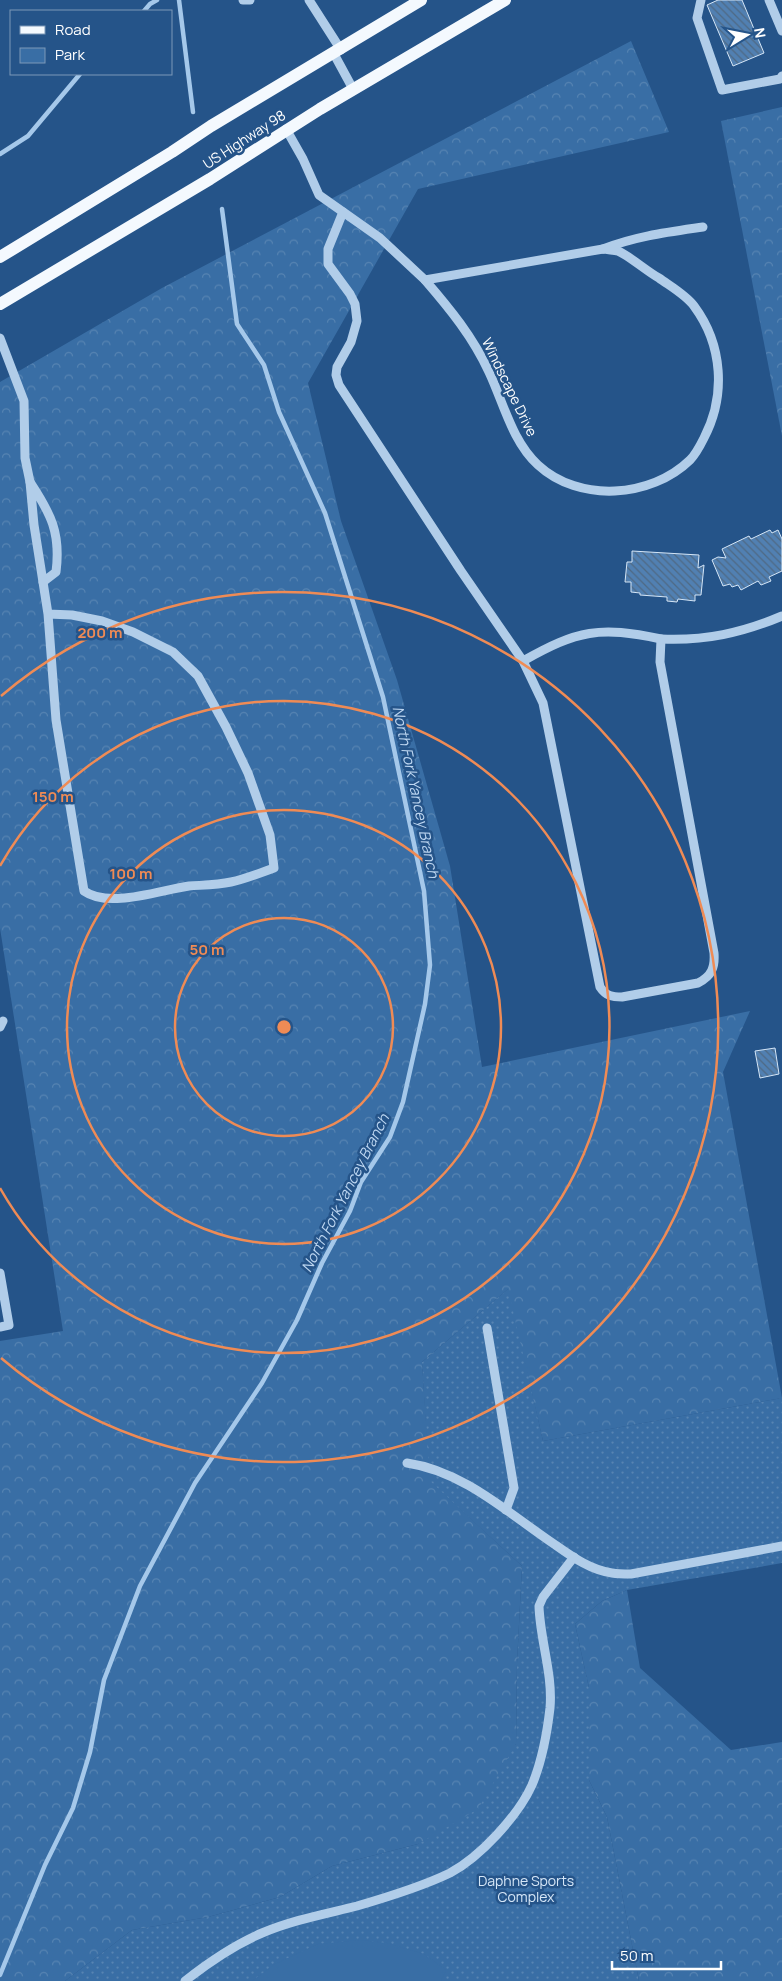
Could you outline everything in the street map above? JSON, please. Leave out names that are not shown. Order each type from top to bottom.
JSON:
[{"type":"main road","name":"US Highway 98","points":[[0,257],[172,152],[235,111],[337,52],[421,0]]},
{"type":"main road","name":"US Highway 98","points":[[0,304],[210,179],[286,129],[505,0]]},
{"type":"street","points":[[244,0],[250,0]]},
{"type":"street","points":[[308,0],[337,52],[353,89]]},
{"type":"street","points":[[701,0],[696,18],[722,90],[780,79],[782,76]]},
{"type":"street","points":[[769,0],[782,31]]},
{"type":"street","name":"Windscape Drive","points":[[286,129],[303,159],[319,195],[380,238],[425,280],[458,318],[475,344],[520,442],[539,466],[567,484],[582,489],[599,491],[633,489],[665,479],[690,460],[700,447],[716,405],[719,375],[710,331],[693,304],[618,252],[603,249],[425,280]]},
{"type":"street","points":[[343,212],[328,249],[328,264],[356,304],[357,321],[351,342],[337,367],[336,375],[340,385],[456,563],[523,661],[543,703],[600,986],[604,993],[612,996],[634,995],[698,983],[706,979],[715,964],[660,662],[661,638]]},
{"type":"street","points":[[603,249],[628,239],[650,234],[703,227]]},
{"type":"street","points":[[0,338],[24,400],[25,458],[48,614],[56,720],[84,891],[91,896],[101,898],[126,898],[188,886],[231,882],[274,868],[270,835],[248,773],[226,727],[198,676],[173,652],[133,632],[102,621],[72,615],[48,614]]},
{"type":"street","points":[[30,482],[46,507],[55,531],[58,551],[56,572],[43,582]]},
{"type":"street","points":[[523,661],[562,640],[591,632],[624,633],[687,640],[719,637],[754,628],[782,616]]},
{"type":"street","points":[[0,1273],[8,1325],[0,1327]]},
{"type":"street","points":[[487,1328],[514,1488],[506,1510]]},
{"type":"street","points":[[407,1463],[428,1466],[447,1474],[480,1492],[574,1557],[590,1566],[612,1573],[631,1574],[782,1546]]},
{"type":"street","points":[[185,1981],[217,1956],[262,1933],[305,1918],[358,1906],[409,1890],[451,1872],[480,1852],[507,1824],[531,1786],[544,1747],[549,1719],[550,1686],[539,1606],[544,1596],[574,1557]]},
{"type":"green space","points":[[631,41],[669,132],[418,189],[308,383],[341,521],[397,680],[450,866],[482,1067],[750,1011],[723,1072],[782,1398],[543,1441],[508,1289],[422,1362],[430,1481],[522,1566],[517,1663],[516,1744],[478,1809],[418,1844],[332,1866],[280,1897],[208,1917],[132,1930],[65,1981],[0,1981],[0,1341],[63,1331],[0,928],[0,382],[162,288]]},
{"type":"green space","points":[[782,107],[782,436],[721,121]]},
{"type":"green space","name":"Daphne Sports Complex","points":[[509,1288],[543,1441],[782,1398],[782,1563],[627,1590],[602,1601],[575,1624],[589,1688],[589,1780],[607,1817],[639,1981],[65,1981],[132,1930],[208,1917],[280,1897],[332,1866],[418,1844],[516,1744],[517,1663],[522,1566],[429,1481],[422,1362]]},
{"type":"green space","points":[[627,1590],[640,1668],[731,1750],[782,1742],[782,1981],[639,1981],[607,1817],[589,1780],[589,1688],[575,1624],[602,1601]]},
{"type":"green space","points":[[359,1940],[387,1943],[424,1954],[446,1970],[441,1981],[252,1981],[275,1964],[318,1944]]},
{"type":"building","points":[[718,0],[742,0],[764,53],[733,66],[707,5]]},
{"type":"building","points":[[770,530],[772,533],[778,530],[782,539],[782,571],[769,577],[771,581],[761,585],[758,581],[741,590],[738,585],[732,587],[730,584],[723,586],[712,560],[718,557],[726,558],[722,549],[749,536],[751,539]]},
{"type":"building","points":[[632,551],[699,555],[698,568],[704,565],[701,595],[695,595],[695,601],[678,599],[677,602],[667,601],[667,597],[640,595],[640,593],[631,592],[631,582],[625,582],[627,562],[632,562]]},
{"type":"building","points":[[775,1048],[779,1074],[760,1078],[755,1051]]},
{"type":"waterway","points":[[145,10],[157,0]]},
{"type":"waterway","name":"North Fork Yancey Branch","points":[[179,0],[193,112]]},
{"type":"waterway","points":[[0,154],[28,136],[79,75]]},
{"type":"waterway","name":"North Fork Yancey Branch","points":[[0,1975],[45,1865],[73,1808],[90,1752],[104,1680],[140,1586],[195,1483],[262,1383],[297,1320],[322,1263],[350,1211],[361,1182],[390,1137],[403,1102],[425,1004],[430,965],[424,891],[383,697],[325,513],[279,412],[264,365],[237,324],[222,209]]}]
